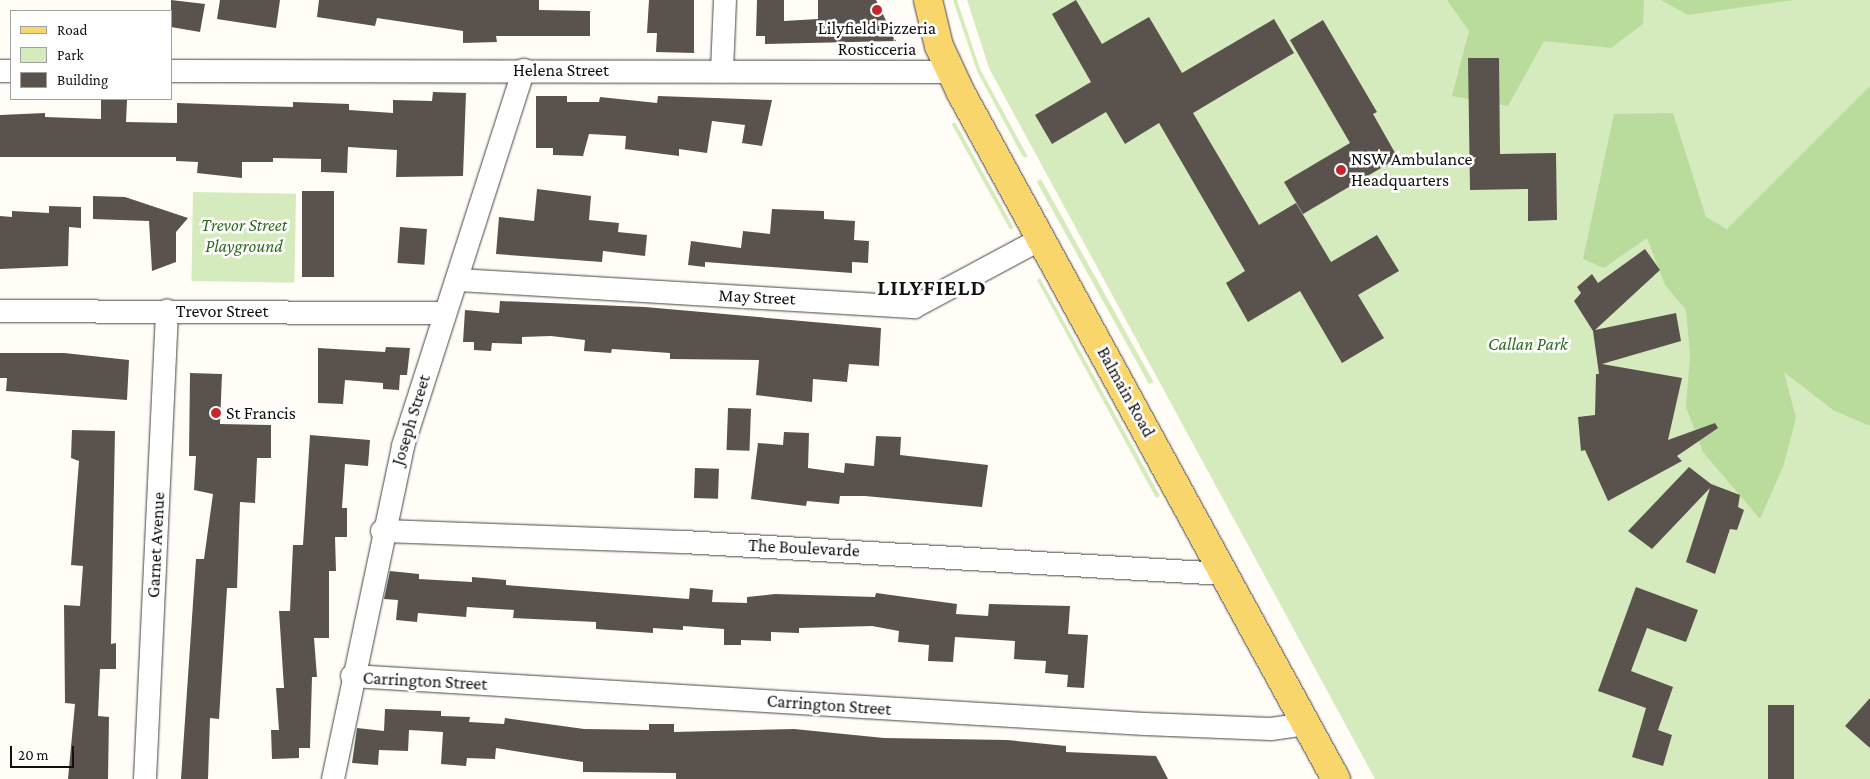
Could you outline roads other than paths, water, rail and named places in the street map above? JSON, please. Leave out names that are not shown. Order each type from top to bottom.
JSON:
[{"type":"main road","name":"Balmain Road","points":[[928,0],[951,72],[1336,779]]},
{"type":"street","points":[[722,70],[725,0]]},
{"type":"street","name":"Joseph Street","points":[[333,779],[382,531],[444,313],[457,280],[524,70]]},
{"type":"street","name":"Helena Street","points":[[172,71],[722,70],[951,72]]},
{"type":"street","name":"May Street","points":[[457,280],[914,306],[1041,239]]},
{"type":"street","name":"Trevor Street","points":[[0,311],[167,310],[444,313]]},
{"type":"street","name":"Garnet Avenue","points":[[144,779],[167,310]]},
{"type":"street","name":"The Boulevarde","points":[[382,531],[684,542],[1225,574]]},
{"type":"street","name":"Carrington Street","points":[[352,676],[1144,724],[1271,728],[1306,724]]},
{"type":"place","name":"Lilyfield Pizzeria Rosticceria","points":[[877,10]]},
{"type":"place","name":"NSW Ambulance Headquarters","points":[[1341,170]]},
{"type":"place","name":"St Francis","points":[[216,413]]},
{"type":"district","name":"LILYFIELD","points":[[932,288]]},
{"type":"park label","name":"Trevor Street Playground","points":[[244,236]]},
{"type":"park label","name":"Callan Park","points":[[1528,344]]}]
